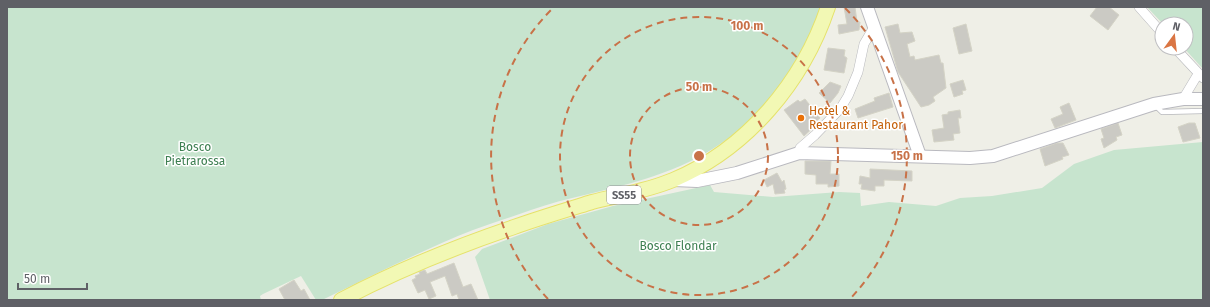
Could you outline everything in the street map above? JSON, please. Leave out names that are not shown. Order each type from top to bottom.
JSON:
[{"type":"main road","name":"SS55","points":[[341,300],[416,265],[514,227],[592,202],[636,193],[674,180],[710,160],[740,138],[768,112],[800,69],[816,38],[828,7]]},
{"type":"main road","points":[[867,7],[920,156]]},
{"type":"main road","points":[[674,180],[697,182],[737,173],[799,154],[970,158],[993,156],[1154,104],[1183,99],[1203,99]]},
{"type":"street","points":[[1139,7],[1154,24]]},
{"type":"street","points":[[799,154],[800,148],[835,114],[848,96],[858,72],[864,44],[874,27]]},
{"type":"street","points":[[1182,56],[1200,76],[1183,99]]},
{"type":"lane","points":[[1154,104],[1162,112],[1203,111]]},
{"type":"green space","name":"Bosco Pietrarossa","points":[[7,7],[822,7],[809,38],[794,67],[776,93],[755,116],[732,136],[706,153],[677,167],[645,179],[545,205],[473,230],[416,255],[322,300],[316,300],[301,276],[263,294],[260,296],[261,300],[7,300]]},
{"type":"green space","points":[[1147,7],[1203,7],[1203,69],[1191,56],[1194,56],[1194,16],[1155,16]]},
{"type":"green space","name":"Bosco Flondar","points":[[1203,142],[1203,300],[490,300],[475,257],[482,249],[548,224],[613,206],[710,185],[714,192],[773,197],[839,192],[860,193],[861,206],[889,202],[936,206],[960,198],[992,196],[1042,188],[1074,164],[1114,150]]},
{"type":"building","points":[[844,7],[855,7],[857,22],[860,22],[859,30],[839,34],[838,25],[847,24]]},
{"type":"building","points":[[1097,7],[1109,7],[1119,15],[1108,30],[1090,16]]},
{"type":"building","points":[[898,24],[900,33],[912,32],[915,41],[907,44],[910,57],[914,56],[915,60],[939,55],[941,63],[943,63],[946,88],[933,97],[935,101],[929,105],[921,107],[898,72],[885,27]]},
{"type":"building","points":[[966,24],[972,51],[959,54],[953,28]]},
{"type":"building","points":[[828,48],[845,50],[844,56],[847,58],[844,73],[824,70]]},
{"type":"building","points":[[963,80],[966,90],[962,91],[963,94],[954,97],[950,84]]},
{"type":"building","points":[[830,82],[841,86],[838,93],[830,103],[819,93]]},
{"type":"building","points":[[889,93],[893,107],[858,118],[855,109],[875,101],[874,98]]},
{"type":"building","name":"Hotel & Restaurant Pahor","points":[[805,99],[820,118],[815,122],[817,124],[804,136],[784,110],[798,100],[800,102]]},
{"type":"building","points":[[1069,103],[1076,120],[1055,128],[1051,119],[1063,114],[1060,107]]},
{"type":"building","points":[[960,110],[961,118],[958,118],[960,133],[953,134],[954,140],[934,142],[932,130],[944,128],[942,115],[948,114],[948,112]]},
{"type":"building","points":[[1118,123],[1122,135],[1116,137],[1117,140],[1104,148],[1101,139],[1104,138],[1101,129]]},
{"type":"building","points":[[1189,123],[1195,123],[1200,138],[1183,142],[1178,127]]},
{"type":"building","points":[[1057,143],[1063,143],[1069,155],[1045,166],[1040,149]]},
{"type":"building","points":[[805,161],[831,161],[830,174],[839,174],[839,186],[828,187],[828,184],[816,184],[816,175],[805,174]]},
{"type":"building","points":[[870,169],[912,171],[912,181],[884,180],[884,186],[875,186],[875,191],[861,189],[862,184],[859,184],[860,176],[870,178]]},
{"type":"building","points":[[777,173],[782,182],[784,180],[786,189],[784,190],[785,193],[775,194],[773,184],[767,187],[764,180]]},
{"type":"building","points":[[454,263],[463,287],[471,284],[478,300],[459,300],[457,294],[452,296],[445,276],[430,282],[436,296],[429,299],[425,290],[418,293],[412,280],[416,278],[415,276],[420,274],[419,272],[425,270],[427,274]]},
{"type":"building","points":[[294,280],[301,291],[304,289],[310,300],[285,300],[279,289]]},
{"type":"place","name":"Hotel & Restaurant Pahor","points":[[801,118]]}]
